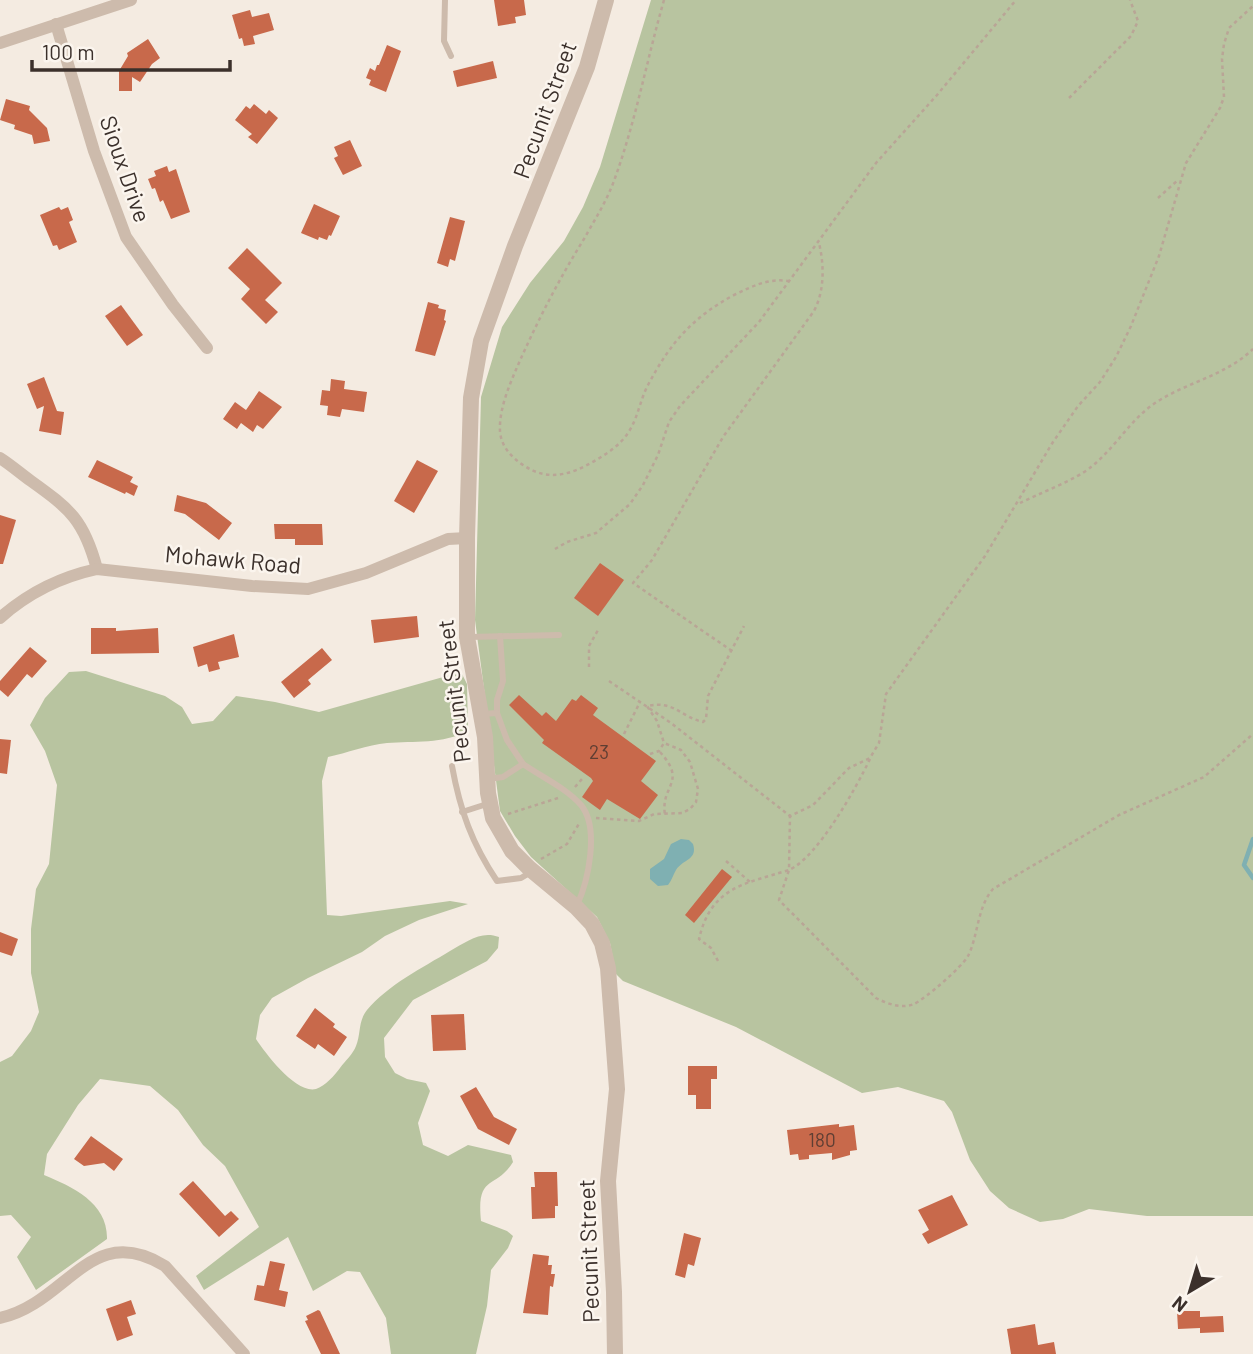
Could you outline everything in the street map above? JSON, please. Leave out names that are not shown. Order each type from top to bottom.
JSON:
[{"type":"street","points":[[0,43],[131,0]]},
{"type":"street","name":"Pecunit Street","points":[[606,0],[582,80],[481,341],[471,398],[467,637],[489,714],[487,779],[491,811],[507,844],[531,869],[576,907],[597,932],[608,968],[617,1088],[608,1181],[615,1354]]},
{"type":"street","name":"Sioux Drive","points":[[56,24],[94,151],[126,237],[173,305],[207,348]]},
{"type":"street","points":[[0,458],[57,498],[72,513],[88,539],[97,569]]},
{"type":"street","name":"Mohawk Road","points":[[0,618],[44,586],[97,569],[252,586],[308,589],[366,573],[448,539],[467,538]]},
{"type":"street","points":[[0,1318],[30,1306],[50,1294],[101,1255],[120,1251],[136,1252],[165,1266],[244,1354]]},
{"type":"lane","points":[[445,0],[444,41],[451,56]]},
{"type":"lane","points":[[467,637],[559,635]]},
{"type":"lane","points":[[500,636],[503,681],[489,714],[523,764],[581,805],[587,819],[590,853],[587,879],[576,907]]},
{"type":"lane","points":[[487,779],[503,776],[523,764]]},
{"type":"lane","points":[[452,766],[462,812],[472,839],[497,881],[521,878],[531,869]]},
{"type":"lane","points":[[462,812],[491,811]]},
{"type":"path","points":[[664,0],[638,103],[612,188],[549,302],[512,379],[501,416],[500,431],[505,447],[518,462],[540,474],[564,475],[582,469],[609,452],[629,431],[651,379],[671,347],[694,321],[708,310],[760,283],[778,279],[789,281]]},
{"type":"path","points":[[555,550],[567,541],[596,534],[630,504],[643,485],[658,455],[669,422],[680,406],[749,335],[876,163],[1016,0]]},
{"type":"path","points":[[1069,97],[1134,30],[1137,17],[1130,0]]},
{"type":"path","points":[[718,961],[710,948],[699,939],[706,916],[729,890],[798,865],[822,838],[850,796],[879,743],[886,694],[985,556],[1053,442],[1116,357],[1158,257],[1186,163],[1224,97],[1222,59],[1229,28],[1253,6]]},
{"type":"path","points":[[1158,198],[1180,178]]},
{"type":"path","points":[[732,651],[632,583],[652,560],[723,437],[814,311],[820,292],[823,266],[819,242]]},
{"type":"path","points":[[1017,504],[1091,468],[1138,417],[1156,402],[1218,374],[1253,349]]},
{"type":"path","points":[[647,706],[659,703],[672,706],[703,722],[706,719],[708,696],[744,626]]},
{"type":"path","points":[[589,667],[589,646],[598,630]]},
{"type":"path","points":[[608,681],[671,723],[790,816]]},
{"type":"path","points":[[624,734],[640,702]]},
{"type":"path","points":[[647,706],[657,721],[664,743],[660,751],[650,754]]},
{"type":"path","points":[[790,816],[789,870],[778,898],[783,906],[876,998],[893,1005],[914,1003],[951,975],[968,956],[985,904],[993,889],[1119,816],[1205,777],[1253,734]]},
{"type":"path","points":[[531,869],[567,844],[581,821],[624,818],[639,821],[654,814],[682,813],[688,810],[696,802],[698,789],[684,753],[664,743]]},
{"type":"path","points":[[660,751],[673,778],[673,785],[664,796],[665,814]]},
{"type":"path","points":[[790,816],[813,805],[849,768],[870,758]]},
{"type":"path","points":[[491,811],[503,819],[514,811],[535,807],[567,794],[582,779]]},
{"type":"path","points":[[726,861],[751,883]]},
{"type":"green space","points":[[651,0],[1253,0],[1253,1216],[1147,1216],[1089,1209],[1063,1219],[1040,1222],[1009,1208],[990,1191],[970,1160],[952,1112],[944,1101],[898,1087],[862,1093],[736,1027],[623,981],[616,974],[610,943],[597,917],[531,857],[500,811],[475,620],[481,397],[502,327],[530,283],[564,241],[583,207],[600,167]]},
{"type":"green space","points":[[86,671],[165,696],[182,707],[192,724],[213,721],[236,696],[319,712],[461,672],[467,684],[468,731],[439,740],[380,744],[328,757],[322,781],[327,915],[341,916],[450,901],[468,904],[419,920],[385,936],[362,952],[272,998],[260,1015],[256,1039],[274,1063],[291,1079],[308,1089],[316,1089],[330,1080],[351,1055],[358,1041],[364,1014],[375,1001],[395,985],[468,941],[486,935],[499,937],[498,948],[487,961],[413,1000],[384,1038],[385,1057],[395,1073],[426,1083],[430,1091],[418,1123],[423,1145],[448,1156],[468,1145],[511,1155],[513,1162],[507,1171],[489,1184],[481,1195],[481,1221],[513,1236],[508,1248],[491,1270],[487,1306],[476,1354],[391,1354],[386,1318],[360,1272],[347,1271],[313,1291],[288,1237],[204,1290],[196,1276],[259,1227],[225,1166],[203,1145],[178,1110],[150,1086],[100,1079],[78,1105],[47,1154],[44,1175],[77,1191],[95,1206],[106,1226],[107,1239],[36,1290],[17,1257],[31,1237],[11,1215],[0,1216],[0,1062],[12,1056],[31,1031],[39,1012],[31,973],[31,929],[36,889],[49,864],[57,785],[45,751],[30,725],[45,698],[69,672]]},
{"type":"water","points":[[681,839],[689,840],[693,844],[692,856],[679,866],[668,885],[658,886],[650,879],[650,869],[664,859],[671,844]]},
{"type":"building","points":[[494,0],[524,0],[526,15],[515,17],[516,23],[498,26]]},
{"type":"building","points":[[250,10],[252,17],[269,13],[274,30],[253,36],[255,44],[244,46],[242,38],[239,39],[232,15]]},
{"type":"building","points":[[148,39],[160,58],[152,64],[140,82],[132,77],[132,91],[119,91],[119,71],[128,56],[127,53]]},
{"type":"building","points":[[387,45],[401,51],[386,92],[369,85],[371,80],[366,78],[370,68],[375,71],[379,65]]},
{"type":"building","points":[[493,61],[497,78],[457,87],[453,71]]},
{"type":"building","points":[[6,99],[30,106],[29,110],[47,128],[50,141],[34,144],[32,135],[14,129],[15,125],[0,120]]},
{"type":"building","points":[[254,104],[266,114],[269,110],[278,118],[257,144],[248,137],[252,134],[235,120],[246,106],[250,109]]},
{"type":"building","points":[[350,140],[362,166],[343,175],[334,158],[338,156],[334,147]]},
{"type":"building","points":[[167,166],[169,172],[176,169],[190,212],[171,219],[163,200],[160,202],[148,179],[156,176],[154,171]]},
{"type":"building","points":[[314,204],[340,216],[327,240],[319,237],[318,240],[301,233]]},
{"type":"building","points":[[59,207],[61,210],[68,207],[73,220],[69,222],[77,242],[59,250],[57,245],[53,246],[40,215]]},
{"type":"building","points":[[450,217],[465,221],[455,261],[450,259],[448,267],[437,263]]},
{"type":"building","points":[[247,248],[282,283],[265,300],[278,312],[266,324],[241,299],[250,289],[228,268]]},
{"type":"building","points":[[428,302],[446,310],[446,321],[435,356],[415,351]]},
{"type":"building","points":[[121,305],[143,335],[127,346],[105,316]]},
{"type":"building","points":[[44,377],[57,411],[64,412],[61,435],[39,431],[44,406],[37,409],[27,384]]},
{"type":"building","points":[[331,379],[345,381],[344,389],[367,392],[364,412],[342,409],[340,417],[327,415],[328,406],[320,405],[322,390],[330,391]]},
{"type":"building","points":[[259,391],[282,407],[263,429],[257,425],[253,432],[241,423],[237,429],[223,419],[235,402],[246,410]]},
{"type":"building","points":[[97,460],[133,477],[130,482],[138,486],[134,496],[88,477]]},
{"type":"building","points":[[417,460],[438,471],[414,513],[394,501]]},
{"type":"building","points":[[177,495],[206,503],[232,523],[219,540],[185,514],[174,511]]},
{"type":"building","points":[[0,515],[16,520],[3,564],[0,564]]},
{"type":"building","points":[[274,524],[322,524],[323,545],[295,545],[295,539],[275,539]]},
{"type":"building","points":[[600,563],[624,580],[598,616],[574,598]]},
{"type":"building","points":[[417,616],[419,637],[374,643],[371,620]]},
{"type":"building","points":[[91,628],[116,628],[116,631],[158,628],[159,653],[91,654]]},
{"type":"building","points":[[234,634],[239,657],[218,662],[220,669],[209,672],[207,664],[198,667],[193,647]]},
{"type":"building","points":[[30,647],[47,661],[32,678],[27,674],[8,697],[0,690],[0,681]]},
{"type":"building","points":[[322,648],[332,660],[308,680],[311,684],[294,698],[281,682]]},
{"type":"building","points":[[519,695],[542,716],[546,712],[556,721],[572,699],[576,701],[581,695],[598,708],[593,715],[656,761],[641,781],[658,795],[640,819],[607,799],[600,810],[582,797],[593,781],[542,743],[544,740],[509,705]]},
{"type":"building","points":[[0,739],[11,740],[7,774],[0,773]]},
{"type":"building","points":[[722,869],[732,877],[694,923],[685,915]]},
{"type":"building","points":[[0,932],[18,939],[12,956],[0,952]]},
{"type":"building","points":[[315,1008],[347,1037],[334,1056],[318,1044],[315,1049],[296,1036]]},
{"type":"building","points":[[464,1014],[466,1050],[433,1051],[431,1015]]},
{"type":"building","points":[[688,1066],[717,1066],[717,1079],[711,1079],[711,1109],[696,1109],[696,1095],[688,1095]]},
{"type":"building","points":[[476,1087],[494,1117],[517,1129],[509,1145],[478,1129],[460,1096]]},
{"type":"building","points":[[839,1124],[839,1127],[854,1125],[857,1150],[850,1151],[850,1155],[832,1160],[832,1153],[809,1155],[809,1159],[799,1160],[798,1154],[790,1155],[787,1130]]},
{"type":"building","points":[[91,1136],[123,1159],[114,1171],[104,1163],[84,1166],[74,1159]]},
{"type":"building","points":[[534,1172],[557,1172],[558,1206],[555,1206],[555,1218],[532,1219],[531,1187],[535,1187]]},
{"type":"building","points":[[193,1181],[225,1216],[231,1211],[239,1219],[219,1237],[179,1194]]},
{"type":"building","points":[[952,1195],[968,1225],[928,1244],[922,1234],[929,1230],[918,1210]]},
{"type":"building","points":[[684,1233],[701,1238],[694,1266],[688,1264],[685,1278],[675,1275]]},
{"type":"building","points":[[533,1254],[549,1256],[551,1274],[555,1274],[553,1287],[550,1286],[548,1315],[523,1313]]},
{"type":"building","points":[[270,1261],[285,1264],[279,1290],[288,1292],[285,1307],[254,1300],[257,1285],[264,1286]]},
{"type":"building","points":[[131,1300],[136,1314],[127,1317],[133,1335],[117,1341],[106,1309]]},
{"type":"building","points":[[318,1310],[340,1354],[321,1354],[305,1321],[308,1320],[306,1316]]},
{"type":"building","points":[[1177,1311],[1200,1311],[1200,1317],[1223,1316],[1224,1332],[1200,1333],[1200,1328],[1178,1329]]},
{"type":"building","points":[[1035,1324],[1038,1345],[1054,1342],[1056,1354],[1011,1354],[1007,1329]]},
{"type":"waterway","points":[[1253,839],[1244,865],[1253,878]]}]
